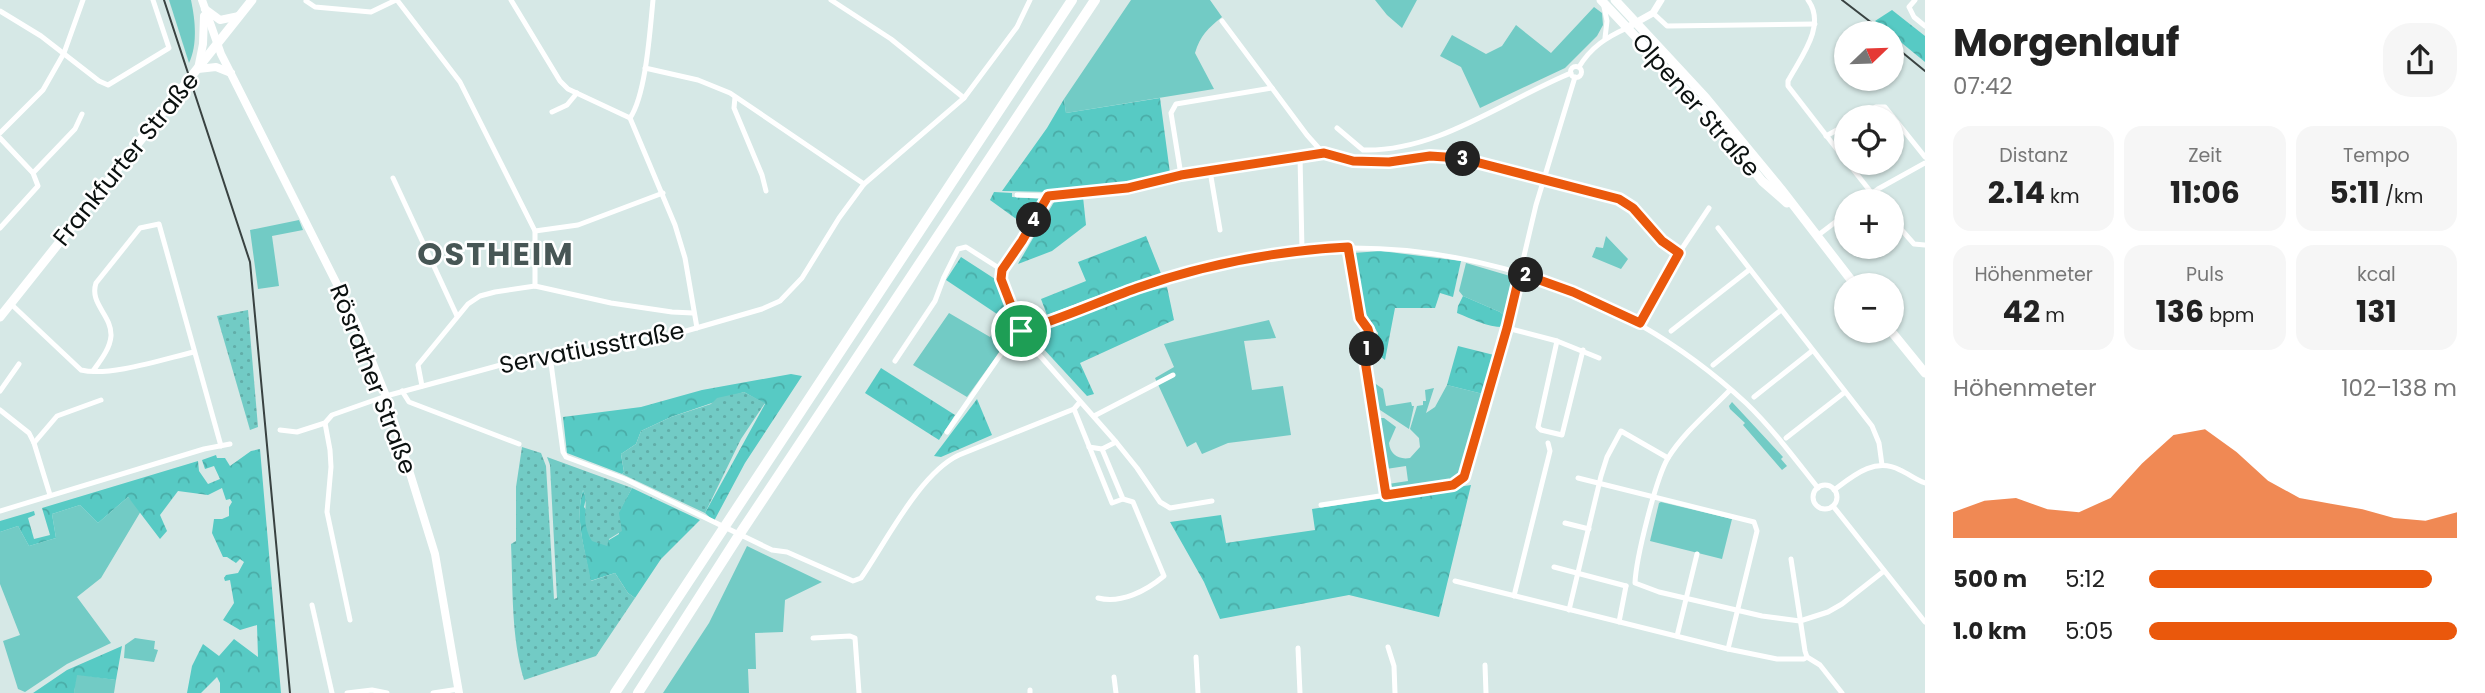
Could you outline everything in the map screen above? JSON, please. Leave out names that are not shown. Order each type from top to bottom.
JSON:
[{"type":"highway","points":[[615,693],[1072,0]]},
{"type":"highway","points":[[638,693],[739,536],[1096,0]]},
{"type":"main road","name":"Frankfurter Straße","points":[[0,317],[252,0]]},
{"type":"main road","name":"Olpener Straße","points":[[1601,0],[1632,25],[1706,98],[1765,178],[1794,208],[1846,273]]},
{"type":"main road","name":"Olpener Straße","points":[[1615,0],[1632,25]]},
{"type":"main road","points":[[203,4],[220,20],[239,16]]},
{"type":"main road","points":[[203,4],[203,44],[198,69],[216,66],[231,73]]},
{"type":"main road","name":"Rösrather Straße","points":[[203,4],[217,44],[357,324],[386,397],[435,554],[459,691]]},
{"type":"main road","points":[[1901,343],[1925,373]]},
{"type":"street","points":[[0,228],[38,186],[33,173],[0,136],[42,91],[64,53],[83,0]]},
{"type":"street","points":[[0,12],[23,24],[108,85],[169,48],[153,0]]},
{"type":"street","points":[[306,1],[315,7],[371,12],[396,0],[460,82],[535,231],[535,286]]},
{"type":"street","points":[[511,0],[560,81],[577,93],[630,118],[663,193],[685,258],[697,328]]},
{"type":"street","points":[[630,118],[645,68],[653,0]]},
{"type":"street","points":[[831,0],[891,39],[964,98]]},
{"type":"street","name":"Servatiusstraße","points":[[280,430],[297,432],[324,423],[332,415],[402,391],[508,363],[648,342],[762,309],[780,301],[789,293],[864,184],[964,98],[1017,27],[1030,0]]},
{"type":"street","points":[[1601,0],[1607,16],[1605,38]]},
{"type":"street","points":[[1321,505],[1453,485],[1461,480],[1507,328],[1573,67],[1579,67],[1585,57],[1605,38],[1653,13],[1661,0]]},
{"type":"street","points":[[1808,0],[1814,11],[1815,24],[1788,86],[1834,146]]},
{"type":"street","points":[[1915,0],[1909,7],[1914,17],[1925,26]]},
{"type":"street","points":[[1653,13],[1667,26],[1815,24]]},
{"type":"street","points":[[1222,21],[1307,135],[1324,153]]},
{"type":"street","points":[[645,68],[698,80],[735,97],[864,184]]},
{"type":"street","points":[[1337,128],[1363,150],[1405,147],[1442,136],[1573,75]]},
{"type":"street","points":[[1181,175],[1171,113],[1176,104],[1272,88]]},
{"type":"street","points":[[552,112],[568,104],[577,93]]},
{"type":"street","points":[[735,97],[734,108],[766,191]]},
{"type":"street","points":[[33,173],[75,129],[82,114]]},
{"type":"street","points":[[1826,136],[1834,131]]},
{"type":"street","points":[[1904,131],[1925,157]]},
{"type":"street","points":[[1017,195],[1048,196],[1127,188],[1181,175],[1324,153],[1353,161],[1389,162],[1430,156],[1460,158],[1619,199],[1628,204],[1662,241],[1679,253]]},
{"type":"street","points":[[1300,156],[1302,250]]},
{"type":"street","points":[[1883,189],[1925,163]]},
{"type":"street","points":[[1210,171],[1220,230]]},
{"type":"street","points":[[1857,175],[1868,189]]},
{"type":"street","points":[[393,178],[457,316]]},
{"type":"street","points":[[535,231],[578,225],[663,193]]},
{"type":"street","points":[[1048,196],[1002,270],[1001,279],[1021,331],[1116,442],[1162,505],[1174,508],[1212,501]]},
{"type":"street","points":[[1640,323],[1679,253],[1709,208]]},
{"type":"street","points":[[1817,236],[1834,223]]},
{"type":"street","points":[[93,371],[107,349],[111,333],[109,322],[96,301],[96,283],[140,228],[159,224],[221,446]]},
{"type":"street","points":[[1717,228],[1874,430],[1882,465]]},
{"type":"street","points":[[1904,233],[1914,244],[1925,245]]},
{"type":"street","points":[[895,360],[935,301],[958,249],[966,247],[1002,270]]},
{"type":"street","points":[[1348,247],[1360,318],[1370,336],[1369,347],[1364,354],[1386,495]]},
{"type":"street","points":[[947,432],[1012,338],[1021,331],[1181,274],[1247,258],[1348,247],[1398,249],[1465,258],[1520,273],[1573,292],[1640,323],[1695,361],[1764,421],[1818,488]]},
{"type":"street","points":[[1671,331],[1749,270]]},
{"type":"street","points":[[422,386],[418,365],[457,316],[480,296],[535,286],[611,303],[693,313]]},
{"type":"street","points":[[11,304],[81,370],[109,370],[194,352]]},
{"type":"street","points":[[1713,365],[1781,310]]},
{"type":"street","points":[[1507,328],[1557,341],[1599,358]]},
{"type":"street","points":[[1557,341],[1538,427],[1541,430],[1562,435],[1583,350]]},
{"type":"street","points":[[1754,397],[1812,351]]},
{"type":"street","points":[[550,356],[563,452],[566,457],[647,489],[772,550],[787,552],[853,581],[861,578],[923,485],[943,463],[1074,409],[1080,402]]},
{"type":"street","points":[[0,391],[19,364]]},
{"type":"street","points":[[1094,416],[1173,375]]},
{"type":"street","points":[[1635,583],[1654,497],[1668,458],[1730,390]]},
{"type":"street","points":[[402,391],[409,402],[519,444]]},
{"type":"street","points":[[1786,438],[1845,392]]},
{"type":"street","points":[[34,443],[57,415],[101,400]]},
{"type":"street","points":[[1074,409],[1112,503],[1123,499],[1133,502],[1164,576],[1150,588],[1111,602],[1098,598]]},
{"type":"street","points":[[0,410],[29,433],[50,495]]},
{"type":"street","points":[[324,423],[331,467],[327,512],[350,621]]},
{"type":"street","points":[[1569,610],[1606,457],[1621,431],[1668,458]]},
{"type":"street","points":[[1089,447],[1102,449],[1116,442]]},
{"type":"street","points":[[1514,596],[1550,451],[1548,443]]},
{"type":"street","points":[[0,511],[230,444]]},
{"type":"street","points":[[1102,449],[1123,499]]},
{"type":"street","points":[[1834,489],[1863,470],[1882,465],[1898,469],[1925,483]]},
{"type":"street","points":[[1578,478],[1751,521],[1756,525],[1757,531],[1728,649]]},
{"type":"street","points":[[1826,485],[1834,489],[1837,500],[1833,506],[1826,509],[1816,504],[1814,496],[1818,488],[1826,485]]},
{"type":"street","points":[[1833,506],[1925,622]]},
{"type":"street","points":[[1565,523],[1589,529]]},
{"type":"street","points":[[1677,636],[1698,554]]},
{"type":"street","points":[[1791,559],[1807,657],[1820,665],[1842,693]]},
{"type":"street","points":[[1554,567],[1626,586],[1635,583],[1774,619],[1800,621],[1835,608],[1884,571]]},
{"type":"street","points":[[1455,581],[1728,649],[1777,659],[1807,657]]},
{"type":"street","points":[[1619,622],[1626,586]]},
{"type":"street","points":[[312,606],[332,693]]},
{"type":"street","points":[[813,638],[855,638],[859,693]]},
{"type":"street","points":[[1298,648],[1300,693]]},
{"type":"street","points":[[1388,648],[1394,666],[1395,693]]},
{"type":"street","points":[[1196,657],[1198,693]]},
{"type":"street","points":[[1485,665],[1486,693]]},
{"type":"street","points":[[1114,677],[1115,693]]},
{"type":"street","points":[[347,693],[372,690],[387,693]]},
{"type":"street","points":[[433,693],[459,691]]},
{"type":"shaded area","points":[[169,0],[191,0],[195,40],[189,63]]},
{"type":"shaded area","points":[[1131,0],[1210,0],[1222,17],[1205,33],[1195,53],[1214,89],[1066,113],[1064,99]]},
{"type":"shaded area","points":[[1375,0],[1417,0],[1402,28]]},
{"type":"shaded area","points":[[1594,7],[1602,13],[1603,25],[1597,36],[1565,68],[1480,108],[1461,67],[1440,56],[1452,35],[1486,54],[1502,46],[1516,25],[1551,53]]},
{"type":"shaded area","points":[[299,220],[303,230],[272,236],[279,286],[258,289],[250,230]]},
{"type":"shaded area","points":[[1606,236],[1628,259],[1621,269],[1592,257],[1596,247],[1603,248]]},
{"type":"shaded area","points":[[1466,263],[1510,276],[1513,284],[1506,317],[1463,296],[1459,291]]},
{"type":"shaded area","points":[[248,310],[258,427],[250,430],[217,316]]},
{"type":"shaded area","points":[[949,313],[990,337],[995,330],[1008,340],[967,397],[913,365]]},
{"type":"shaded area","points":[[1269,320],[1276,338],[1244,341],[1252,390],[1283,386],[1291,435],[1228,443],[1202,454],[1196,442],[1187,447],[1155,378],[1174,367],[1164,344]]},
{"type":"shaded area","points":[[1373,382],[1383,389],[1386,406],[1411,402],[1414,406],[1409,429],[1377,408]]},
{"type":"shaded area","points":[[1447,385],[1483,394],[1475,432],[1459,479],[1391,490],[1388,484],[1408,481],[1406,466],[1386,469],[1378,420],[1384,418],[1396,427],[1389,443],[1393,453],[1398,457],[1410,458],[1420,447],[1419,438],[1410,429],[1417,406],[1426,401],[1425,390],[1434,388],[1426,413],[1435,407]]},
{"type":"shaded area","points":[[744,392],[765,403],[741,439],[705,513],[622,474],[621,454],[636,444],[641,431],[671,417],[711,404],[717,398]]},
{"type":"shaded area","points":[[1732,402],[1783,457],[1781,459],[1787,466],[1782,470],[1743,425],[1745,423],[1730,409]]},
{"type":"shaded area","points":[[522,447],[541,453],[546,466],[554,599],[557,598],[550,465],[547,457],[632,488],[619,513],[622,531],[609,539],[607,546],[592,541],[588,533],[583,490],[580,513],[591,581],[615,573],[628,593],[635,598],[596,656],[524,680],[515,630],[511,544],[516,541],[516,487]]},
{"type":"shaded area","points":[[128,497],[141,511],[101,578],[77,597],[111,643],[67,664],[25,692],[18,689],[3,641],[20,635],[0,584],[0,532],[18,526],[29,546],[56,538],[52,514],[80,505],[98,523]]},
{"type":"shaded area","points":[[1661,502],[1732,519],[1722,559],[1650,541]]},
{"type":"shaded area","points":[[747,546],[822,582],[785,600],[783,632],[755,633],[756,669],[748,669],[749,693],[663,693],[709,623]]},
{"type":"shaded area","points":[[135,638],[155,641],[154,649],[158,650],[154,662],[124,658],[125,645]]},
{"type":"shaded area","points":[[76,674],[116,680],[114,693],[74,693]]},
{"type":"green space","points":[[1892,10],[1925,36],[1925,62],[1904,45],[1904,21],[1875,21]]},
{"type":"green space","points":[[1160,98],[1170,173],[1129,182],[1052,192],[1002,191],[1047,128],[1064,99],[1066,113]]},
{"type":"green space","points":[[994,192],[1012,193],[1012,197],[1044,199],[1026,226],[990,200]]},
{"type":"green space","points":[[1083,197],[1086,225],[1052,251],[1018,264],[1054,202]]},
{"type":"green space","points":[[1146,236],[1162,276],[1137,281],[1047,315],[1041,299],[1086,281],[1078,262]]},
{"type":"green space","points":[[1381,251],[1461,261],[1453,297],[1440,293],[1435,308],[1395,308],[1385,360],[1375,352],[1378,333],[1361,306],[1353,253]]},
{"type":"green space","points":[[961,257],[995,279],[1015,331],[1008,340],[995,330],[1003,318],[946,280]]},
{"type":"green space","points":[[1167,287],[1174,320],[1080,363],[1094,394],[1087,396],[1030,334],[1138,293]]},
{"type":"green space","points":[[1463,296],[1500,312],[1506,317],[1503,327],[1485,324],[1457,313]]},
{"type":"green space","points":[[1458,346],[1494,355],[1483,394],[1447,385]]},
{"type":"green space","points":[[881,368],[955,415],[939,440],[865,393]]},
{"type":"green space","points":[[791,374],[802,376],[745,463],[714,521],[705,513],[765,404],[744,392],[671,417],[641,431],[636,444],[621,454],[622,474],[567,453],[563,417],[641,407],[702,390]]},
{"type":"green space","points":[[977,399],[992,435],[941,457],[934,456]]},
{"type":"green space","points":[[260,449],[281,693],[220,693],[217,677],[201,693],[187,693],[192,666],[203,644],[219,656],[234,639],[258,657],[257,625],[240,630],[223,620],[234,603],[230,580],[225,581],[224,578],[226,575],[238,573],[244,562],[240,559],[236,563],[223,557],[212,533],[214,519],[229,516],[232,502],[230,499],[226,500],[222,488],[208,495],[178,491],[160,515],[167,531],[160,539],[128,497],[98,523],[80,505],[52,514],[56,538],[29,546],[18,526],[0,532],[0,521],[34,511],[35,515],[28,518],[34,539],[50,535],[42,508],[198,461],[199,471],[208,484],[220,479],[214,466],[205,469],[202,460],[216,455],[217,458],[225,458],[230,466],[251,451]]},
{"type":"green space","points":[[1471,485],[1439,617],[1349,595],[1220,619],[1204,582],[1170,522],[1221,515],[1226,543],[1315,530],[1312,509]]},
{"type":"green space","points":[[632,488],[700,520],[661,559],[635,598],[628,593],[615,573],[590,581],[580,513],[583,490],[586,498],[584,507],[609,540],[619,534],[618,513]]},
{"type":"green space","points":[[122,646],[116,680],[77,675],[74,693],[33,693],[67,670]]},
{"type":"tram line","points":[[164,0],[250,262],[290,693]]},
{"type":"tram line","points":[[1842,0],[1869,21]]},
{"type":"tram line","points":[[1904,54],[1925,71]]},
{"type":"district","name":"OSTHEIM","points":[[496,254]]},
{"type":"route","points":[[1324,153],[1353,161],[1389,162],[1430,156],[1460,158],[1619,199],[1633,208],[1662,241],[1679,253],[1640,323],[1573,292],[1520,273],[1464,477],[1453,485],[1386,495],[1364,354],[1369,347],[1370,336],[1360,318],[1348,247],[1281,252],[1210,266],[1138,288],[1021,331],[1016,324],[1001,279],[1002,270],[1048,196],[1127,188],[1181,175],[1324,153]]}]
